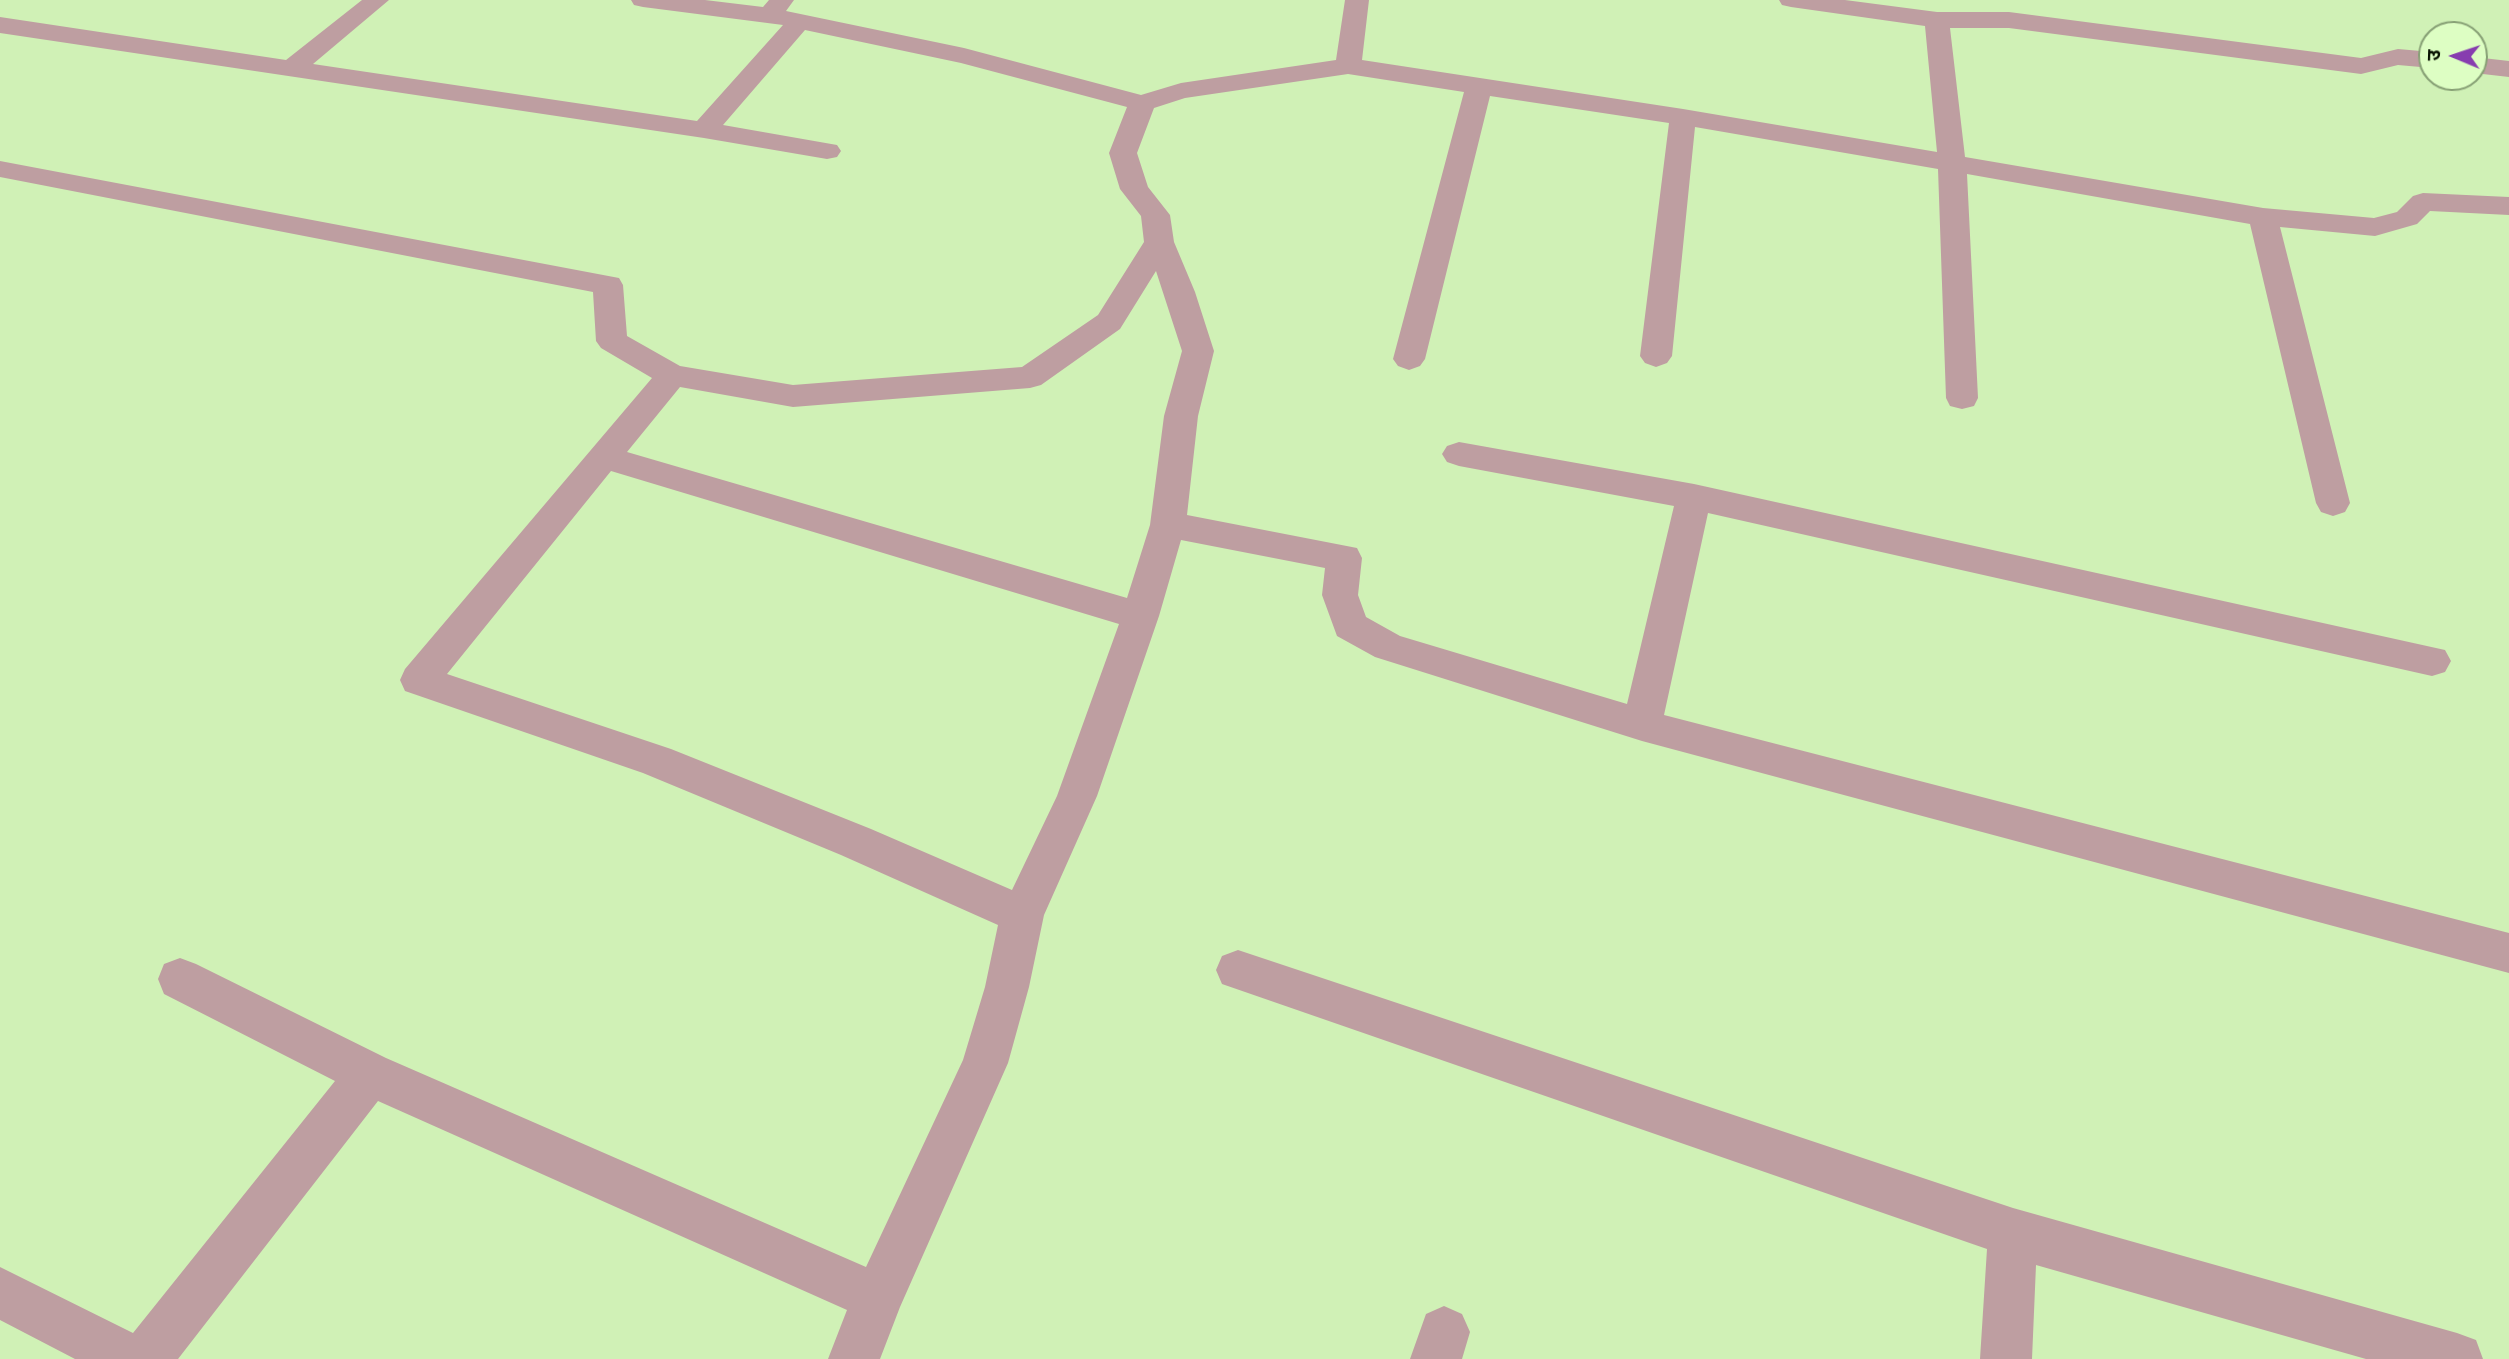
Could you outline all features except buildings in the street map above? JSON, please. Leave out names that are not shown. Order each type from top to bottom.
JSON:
[{"type":"street","points":[[291,69],[377,0]]},
{"type":"street","points":[[643,0],[776,7],[800,21],[964,56],[1142,103],[1181,91],[1348,66],[1684,117],[2263,216],[2375,227],[2407,218],[2423,202],[2509,206]]},
{"type":"street","points":[[1348,66],[1357,0]]},
{"type":"street","points":[[1791,0],[1937,20],[2009,20],[2361,66],[2398,57],[2418,59]]},
{"type":"street","points":[[1937,20],[1952,162],[1962,398]]},
{"type":"street","points":[[704,130],[800,21]]},
{"type":"street","points":[[0,25],[704,130],[827,151]]},
{"type":"street","points":[[2488,67],[2509,69]]},
{"type":"street","points":[[1409,359],[1479,86]]},
{"type":"street","points":[[854,1359],[878,1298],[985,1063],[1007,988],[1022,915],[1077,796],[1140,616],[1168,525],[1181,416],[1198,351],[1180,292],[1159,242],[1155,215],[1135,189],[1123,153],[1142,103]]},
{"type":"street","points":[[1657,356],[1684,117]]},
{"type":"street","points":[[0,169],[608,285],[612,341],[672,375],[793,396],[1030,377],[1109,322],[1159,242]]},
{"type":"street","points":[[2263,216],[2333,503]]},
{"type":"street","points":[[672,375],[419,680],[657,761],[856,842],[1022,915]]},
{"type":"street","points":[[1459,454],[1693,497],[2432,661]]},
{"type":"street","points":[[606,457],[1140,616]]},
{"type":"street","points":[[1642,725],[1693,497]]},
{"type":"street","points":[[1168,525],[1343,558],[1340,595],[1350,626],[1388,647],[1642,725],[2509,953]]},
{"type":"street","points":[[1238,971],[2013,1233],[2457,1359]]},
{"type":"street","points":[[180,979],[370,1074],[878,1298]]},
{"type":"street","points":[[145,1359],[370,1074]]},
{"type":"street","points":[[2006,1359],[2013,1233]]},
{"type":"street","points":[[0,1293],[130,1359]]}]
